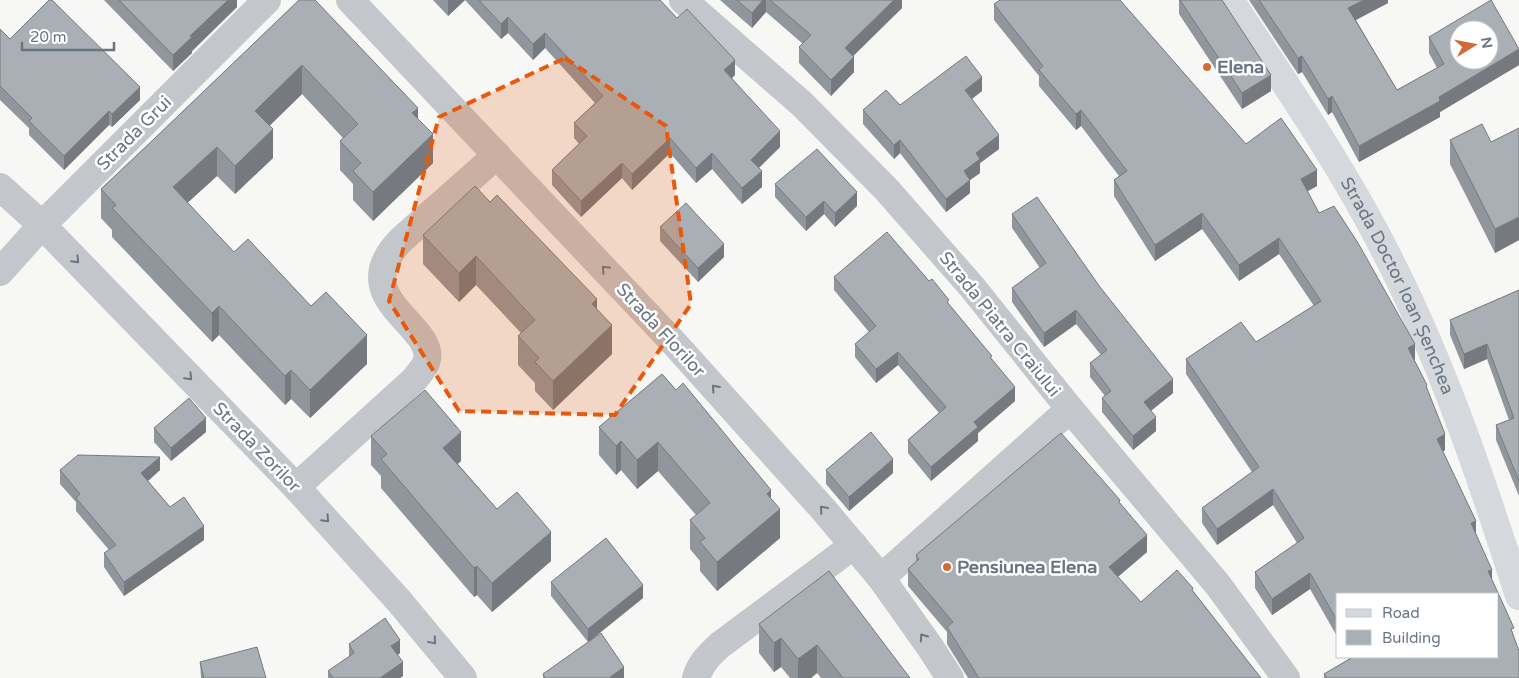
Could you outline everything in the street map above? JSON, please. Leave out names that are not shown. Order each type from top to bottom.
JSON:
[{"type":"main road","name":"Strada Doctor Ioan Șenchea","points":[[1230,0],[1348,182],[1408,298],[1459,420],[1492,510],[1519,596]]},
{"type":"street","name":"Strada Grui","points":[[0,272],[42,225],[267,0]]},
{"type":"street","name":"Strada Florilor","points":[[350,0],[674,343],[854,545],[881,578],[950,678]]},
{"type":"street","name":"Strada Piatra Craiului","points":[[683,0],[802,104],[888,190],[972,287],[1070,409],[1218,585],[1286,678]]},
{"type":"street","points":[[296,487],[415,379],[422,369],[428,359],[426,347],[419,336],[393,307],[382,277],[384,264],[391,250],[401,240],[497,155]]},
{"type":"street","points":[[0,187],[42,225]]},
{"type":"street","name":"Strada Zorilor","points":[[42,225],[296,487],[400,601],[463,678]]},
{"type":"street","points":[[881,578],[1070,409]]},
{"type":"street","points":[[696,678],[707,657],[720,645],[854,545]]},
{"type":"highlighted area","points":[[565,58],[666,126],[691,304],[615,415],[459,411],[389,301],[439,117]]},
{"type":"building","points":[[49,0],[52,0],[140,87],[112,114],[109,111],[64,156],[29,121],[32,118],[0,86],[0,29],[10,39]]},
{"type":"building","points":[[119,0],[228,0],[173,55]]},
{"type":"building","points":[[299,0],[315,0],[418,108],[412,113],[433,134],[373,192],[353,171],[361,163],[340,141],[358,124],[302,65],[255,111],[273,129],[235,166],[217,147],[173,187],[234,252],[248,239],[311,306],[326,292],[367,335],[310,390],[291,370],[285,376],[219,306],[212,313],[112,208],[116,205],[101,189]]},
{"type":"building","points":[[479,0],[660,0],[677,18],[687,9],[735,60],[724,70],[780,131],[751,160],[762,171],[742,188],[712,153],[696,168],[670,138],[632,174],[622,163],[581,201],[552,170],[587,136],[574,123],[603,96],[545,33],[533,44],[508,17],[501,24]]},
{"type":"building","points":[[737,0],[763,0],[752,13]]},
{"type":"building","points":[[770,0],[894,0],[845,48],[854,57],[831,80],[799,47],[811,35]]},
{"type":"building","points":[[1000,0],[1120,0],[1246,144],[1281,118],[1317,170],[1301,179],[1319,213],[1334,206],[1358,243],[1415,344],[1408,348],[1427,385],[1445,434],[1437,439],[1476,521],[1471,523],[1492,570],[1488,571],[1498,593],[1336,593],[1336,618],[1310,573],[1272,599],[1255,572],[1304,538],[1273,489],[1217,529],[1202,508],[1259,467],[1186,359],[1241,322],[1256,342],[1321,301],[1279,238],[1239,265],[1202,213],[1155,245],[1114,180],[1127,171],[1081,110],[1076,114],[1039,70],[1043,66],[994,4]]},
{"type":"building","points":[[1180,0],[1222,0],[1271,75],[1242,93]]},
{"type":"building","points":[[1259,0],[1364,0],[1348,8],[1397,90],[1444,64],[1429,37],[1449,25],[1449,70],[1484,70],[1439,97],[1440,101],[1359,146],[1332,96],[1328,99],[1302,56],[1298,58]]},
{"type":"building","points":[[1491,0],[1519,49],[1499,61],[1499,20],[1457,20]]},
{"type":"building","points":[[966,56],[982,77],[965,90],[999,135],[976,153],[980,159],[964,171],[970,180],[946,199],[900,140],[894,145],[863,110],[886,90],[900,105]]},
{"type":"building","points":[[1482,124],[1491,142],[1519,128],[1519,217],[1495,229],[1450,140]]},
{"type":"building","points":[[817,149],[857,192],[835,213],[824,201],[806,217],[775,184]]},
{"type":"building","points":[[475,186],[490,202],[497,195],[597,299],[592,304],[612,325],[553,381],[535,362],[539,358],[518,336],[535,320],[476,256],[459,273],[423,235]]},
{"type":"building","points":[[1037,197],[1100,287],[1173,379],[1144,402],[1156,417],[1133,436],[1102,398],[1111,391],[1090,363],[1107,350],[1076,310],[1044,333],[1012,288],[1046,263],[1012,214]]},
{"type":"building","points":[[686,203],[724,244],[698,268],[660,227]]},
{"type":"building","points":[[887,232],[929,281],[932,279],[949,300],[947,302],[1015,387],[974,422],[978,427],[931,467],[908,440],[946,407],[898,352],[876,369],[855,344],[876,326],[834,277]]},
{"type":"building","points":[[1519,290],[1519,481],[1496,425],[1514,418],[1487,344],[1464,354],[1450,320]]},
{"type":"building","points":[[662,374],[676,390],[683,383],[771,490],[767,494],[780,509],[717,562],[700,542],[705,538],[690,520],[710,503],[658,442],[637,460],[621,441],[616,446],[599,427]]},
{"type":"building","points":[[425,390],[461,432],[443,448],[497,509],[517,492],[551,532],[492,583],[477,566],[474,568],[381,459],[387,454],[371,436]]},
{"type":"building","points":[[189,398],[206,418],[171,448],[154,428]]},
{"type":"building","points":[[871,432],[893,459],[849,497],[826,470]]},
{"type":"building","points":[[1061,433],[1120,500],[1119,502],[1147,535],[1109,567],[1141,602],[1177,570],[1193,588],[1192,590],[1261,678],[979,678],[947,627],[953,622],[908,569],[919,559],[916,555]]},
{"type":"building","points":[[78,455],[160,457],[141,473],[170,507],[184,497],[204,526],[124,582],[104,553],[116,545],[76,498],[80,494],[60,470]]},
{"type":"building","points":[[606,538],[643,585],[588,629],[551,582]]},
{"type":"building","points":[[829,571],[910,678],[843,678],[817,645],[798,659],[781,638],[774,643],[759,624]]},
{"type":"building","points":[[1499,595],[1514,628],[1511,629],[1519,651],[1519,678],[1327,678],[1324,674],[1351,658],[1499,658]]},
{"type":"building","points":[[385,618],[400,640],[391,646],[403,662],[380,678],[333,678],[328,671],[354,653],[349,644]]},
{"type":"building","points":[[601,633],[624,667],[609,678],[545,678],[543,674]]},
{"type":"building","points":[[257,647],[266,678],[204,678],[200,662]]},
{"type":"place","name":"Elena","points":[[1207,67]]},
{"type":"place","name":"Pensiunea Elena","points":[[947,567]]}]
